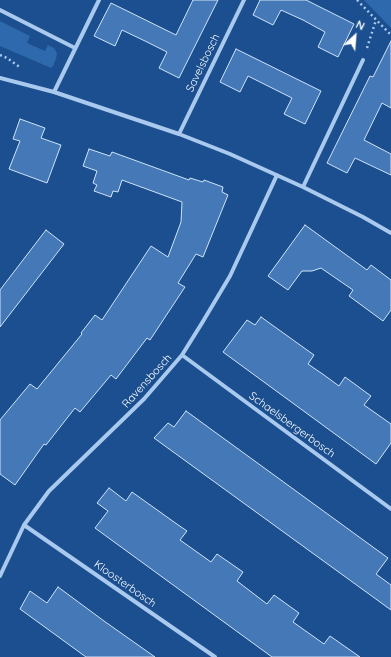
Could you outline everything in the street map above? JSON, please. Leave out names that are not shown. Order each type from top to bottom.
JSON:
[{"type":"street","points":[[54,92],[99,0]]},
{"type":"street","name":"Savelsbosch","points":[[179,134],[244,0]]},
{"type":"street","points":[[0,10],[75,48]]},
{"type":"street","points":[[304,187],[363,60]]},
{"type":"street","points":[[0,78],[54,92],[179,134],[304,187],[391,233]]},
{"type":"street","name":"Ravensbosch","points":[[0,576],[24,525],[49,491],[144,399],[182,355],[230,276],[277,175]]},
{"type":"street","name":"Schaelsbergerbosch","points":[[182,355],[391,509]]},
{"type":"street","name":"Kloosterbosch","points":[[24,525],[215,657]]},
{"type":"path","points":[[357,0],[391,35]]},
{"type":"path","points":[[363,60],[377,20]]},
{"type":"shaded area","points":[[364,0],[391,0],[391,28]]},
{"type":"shaded area","points":[[0,21],[30,36],[27,43],[45,51],[48,45],[54,48],[57,53],[53,66],[51,68],[0,46]]},
{"type":"building","points":[[193,0],[218,0],[179,78],[159,68],[167,52],[145,41],[122,30],[115,46],[94,36],[111,3],[176,35]]},
{"type":"building","points":[[260,0],[306,0],[354,24],[338,57],[318,47],[325,32],[303,20],[281,10],[273,25],[253,15]]},
{"type":"building","points":[[391,41],[391,108],[382,103],[364,140],[391,154],[391,175],[355,158],[347,173],[327,163],[370,76],[373,77]]},
{"type":"building","points":[[236,49],[321,91],[305,124],[284,114],[292,98],[248,76],[240,92],[220,82]]},
{"type":"building","points":[[20,119],[45,128],[41,138],[61,145],[47,183],[9,169],[20,141],[13,139]]},
{"type":"building","points":[[89,149],[110,156],[112,152],[189,180],[190,178],[203,182],[204,180],[223,187],[222,192],[228,195],[203,257],[196,254],[178,283],[185,287],[150,340],[147,338],[116,379],[111,375],[80,412],[75,408],[46,445],[44,444],[15,485],[0,474],[0,420],[30,384],[37,389],[82,334],[81,333],[95,315],[102,320],[151,246],[168,257],[181,222],[182,202],[122,180],[118,192],[113,191],[111,197],[94,191],[97,185],[93,183],[97,171],[83,166]]},
{"type":"building","points":[[305,225],[367,270],[371,265],[391,280],[391,310],[383,321],[349,296],[353,290],[321,268],[312,271],[302,271],[288,290],[268,276]]},
{"type":"building","points":[[46,230],[64,244],[0,327],[0,290]]},
{"type":"building","points":[[261,317],[314,355],[308,364],[339,386],[345,377],[371,396],[364,405],[391,424],[391,443],[376,464],[223,352],[247,320],[255,325]]},
{"type":"building","points":[[186,411],[388,558],[376,574],[391,585],[391,610],[154,438],[168,423],[174,427]]},
{"type":"building","points":[[109,488],[126,501],[132,492],[187,531],[180,540],[211,562],[217,554],[243,572],[237,581],[267,604],[274,595],[299,613],[293,622],[324,644],[330,636],[360,657],[272,657],[95,528],[108,511],[97,503]]},
{"type":"building","points":[[58,587],[155,657],[86,657],[20,609],[30,591],[47,603]]}]
